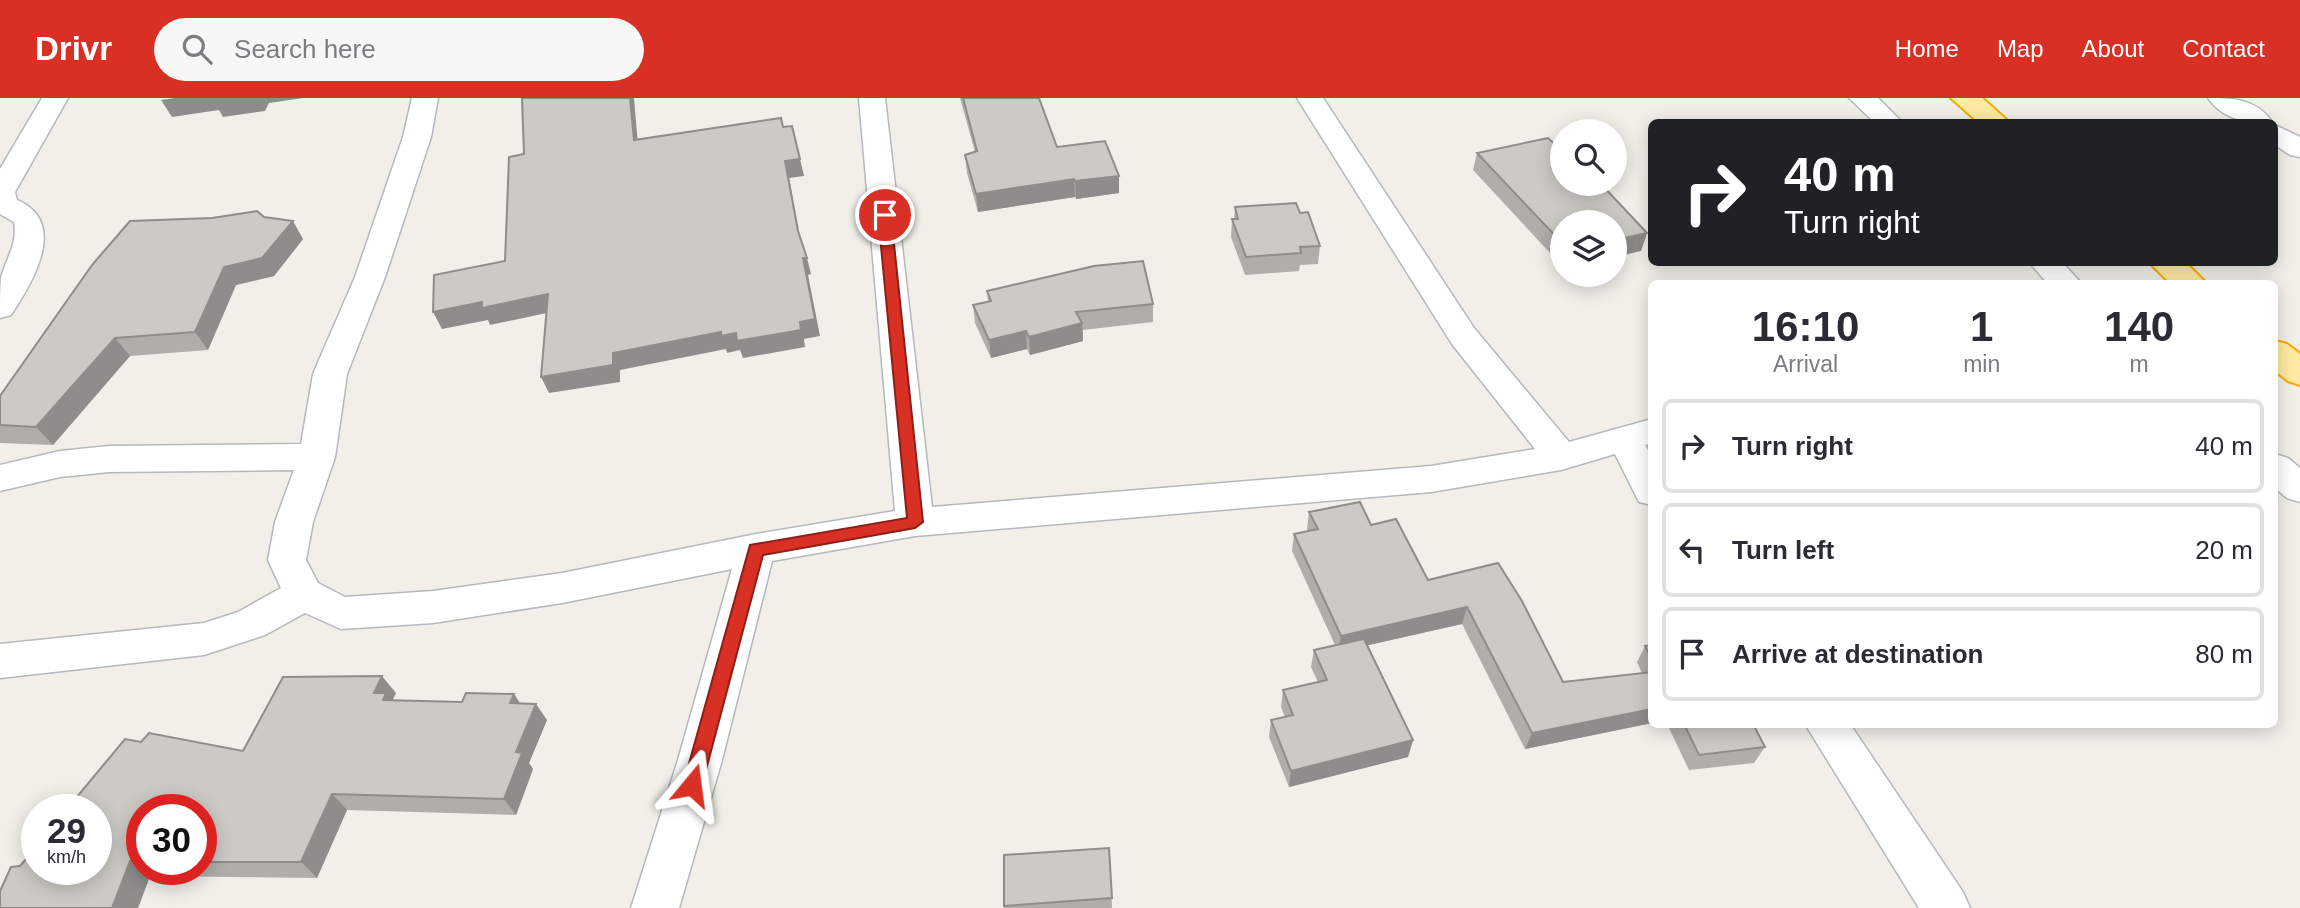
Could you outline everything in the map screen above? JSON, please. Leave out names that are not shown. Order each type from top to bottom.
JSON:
[{"type":"highway","points":[[1965,98],[1991,119]]},
{"type":"highway","points":[[2170,266],[2186,280]]},
{"type":"highway","points":[[2278,355],[2300,373]]},
{"type":"street","points":[[0,308],[29,244],[29,225],[20,212],[3,205],[1,192],[55,98]]},
{"type":"street","points":[[425,98],[417,137],[370,277],[330,374],[317,457],[294,522],[288,560],[304,594],[341,613],[433,607],[562,588],[915,522],[1431,479],[1561,457],[1638,435],[1648,476]]},
{"type":"street","points":[[872,98],[915,522]]},
{"type":"street","points":[[1310,98],[1464,336],[1561,457]]},
{"type":"street","points":[[1862,98],[1886,119]]},
{"type":"street","points":[[2221,98],[2254,119]]},
{"type":"street","points":[[2278,135],[2300,149]]},
{"type":"street","points":[[2048,266],[2063,280]]},
{"type":"street","points":[[0,478],[60,464],[109,459],[317,457]]},
{"type":"street","points":[[2278,470],[2300,489]]},
{"type":"street","points":[[655,908],[700,760],[756,550]]},
{"type":"street","points":[[0,661],[204,639],[251,624],[304,594]]},
{"type":"street","points":[[1829,728],[1946,908]]},
{"type":"building","points":[[522,98],[630,98],[634,140],[781,118],[783,127],[792,126],[800,159],[785,161],[798,231],[807,258],[803,258],[815,319],[800,322],[801,330],[737,341],[736,333],[721,336],[721,332],[613,353],[613,365],[541,377],[548,294],[482,308],[482,302],[433,312],[434,275],[505,261],[509,157],[524,154]]},
{"type":"building","points":[[963,98],[1039,98],[1057,147],[1105,141],[1119,176],[1074,179],[976,194],[965,155],[977,151]]},
{"type":"building","points":[[1548,138],[1550,196],[1612,196],[1625,210],[1550,210],[1550,230],[1477,153]]},
{"type":"building","points":[[1296,203],[1300,213],[1308,212],[1320,246],[1300,247],[1301,253],[1246,257],[1232,219],[1238,219],[1235,207]]},
{"type":"building","points":[[257,211],[264,217],[293,221],[262,258],[224,267],[195,332],[115,338],[36,427],[0,425],[0,396],[92,265],[130,221],[212,218]]},
{"type":"building","points":[[1627,212],[1647,233],[1627,237]]},
{"type":"building","points":[[1143,261],[1153,304],[1076,312],[1082,323],[1029,337],[1026,331],[989,340],[973,305],[991,301],[987,291],[1094,266]]},
{"type":"building","points":[[1360,502],[1371,525],[1396,519],[1428,580],[1498,563],[1522,601],[1563,682],[1648,672],[1648,710],[1532,733],[1467,607],[1341,636],[1294,534],[1318,529],[1309,512]]},
{"type":"building","points":[[1364,639],[1413,740],[1291,771],[1271,720],[1293,715],[1283,690],[1327,680],[1314,650]]},
{"type":"building","points":[[382,676],[374,693],[386,693],[383,700],[462,702],[466,693],[514,694],[510,703],[536,704],[516,752],[522,753],[504,799],[332,794],[301,862],[217,862],[217,794],[126,794],[126,871],[112,908],[0,908],[0,891],[11,867],[21,865],[21,885],[112,885],[112,794],[79,794],[125,739],[141,742],[149,733],[243,751],[283,677]]},
{"type":"building","points":[[1686,728],[1755,728],[1765,747],[1699,755]]},
{"type":"building","points":[[1109,848],[1112,898],[1004,906],[1004,855]]},
{"type":"route","points":[[692,785],[756,550],[915,522],[885,215]]}]
